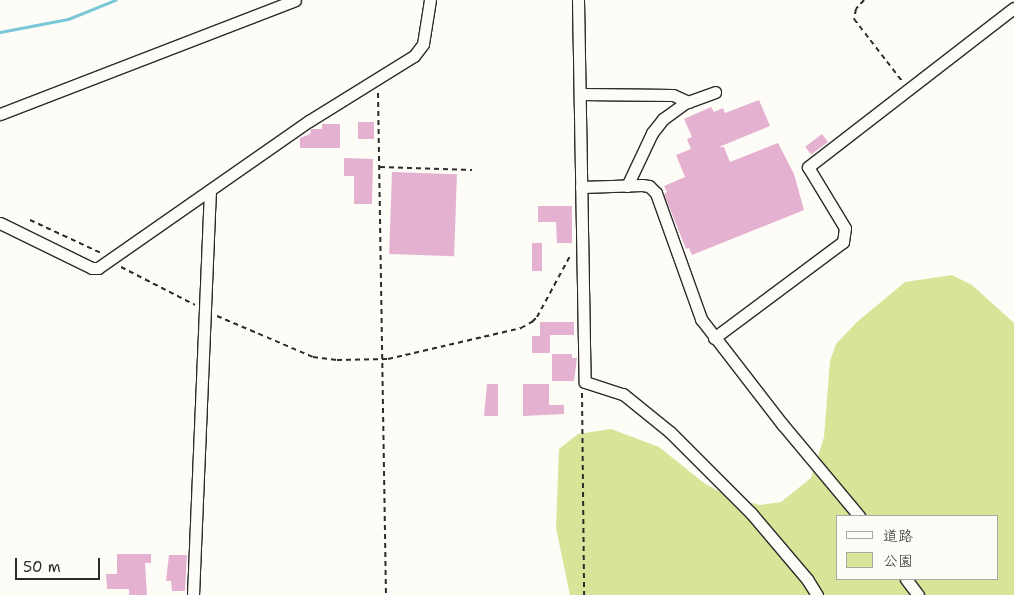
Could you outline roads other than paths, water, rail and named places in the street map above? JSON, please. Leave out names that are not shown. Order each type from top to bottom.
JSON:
[{"type":"street","points":[[0,114],[295,0]]},
{"type":"street","points":[[0,223],[92,268],[111,259],[309,121],[414,56],[423,44],[430,0]]},
{"type":"street","points":[[578,0],[586,384],[623,394],[670,432],[751,513],[807,579],[817,595]]},
{"type":"street","points":[[714,338],[843,242],[845,228],[808,167],[1014,8]]},
{"type":"street","points":[[627,186],[652,133],[663,119],[689,102],[715,92]]},
{"type":"street","points":[[580,94],[673,95],[689,102]]},
{"type":"street","points":[[582,187],[649,186],[656,193],[698,312],[714,338],[858,515]]},
{"type":"street","points":[[193,595],[210,191]]},
{"type":"street","points":[[907,580],[918,595]]},
{"type":"waterway","points":[[0,32],[68,19],[115,0]]}]
